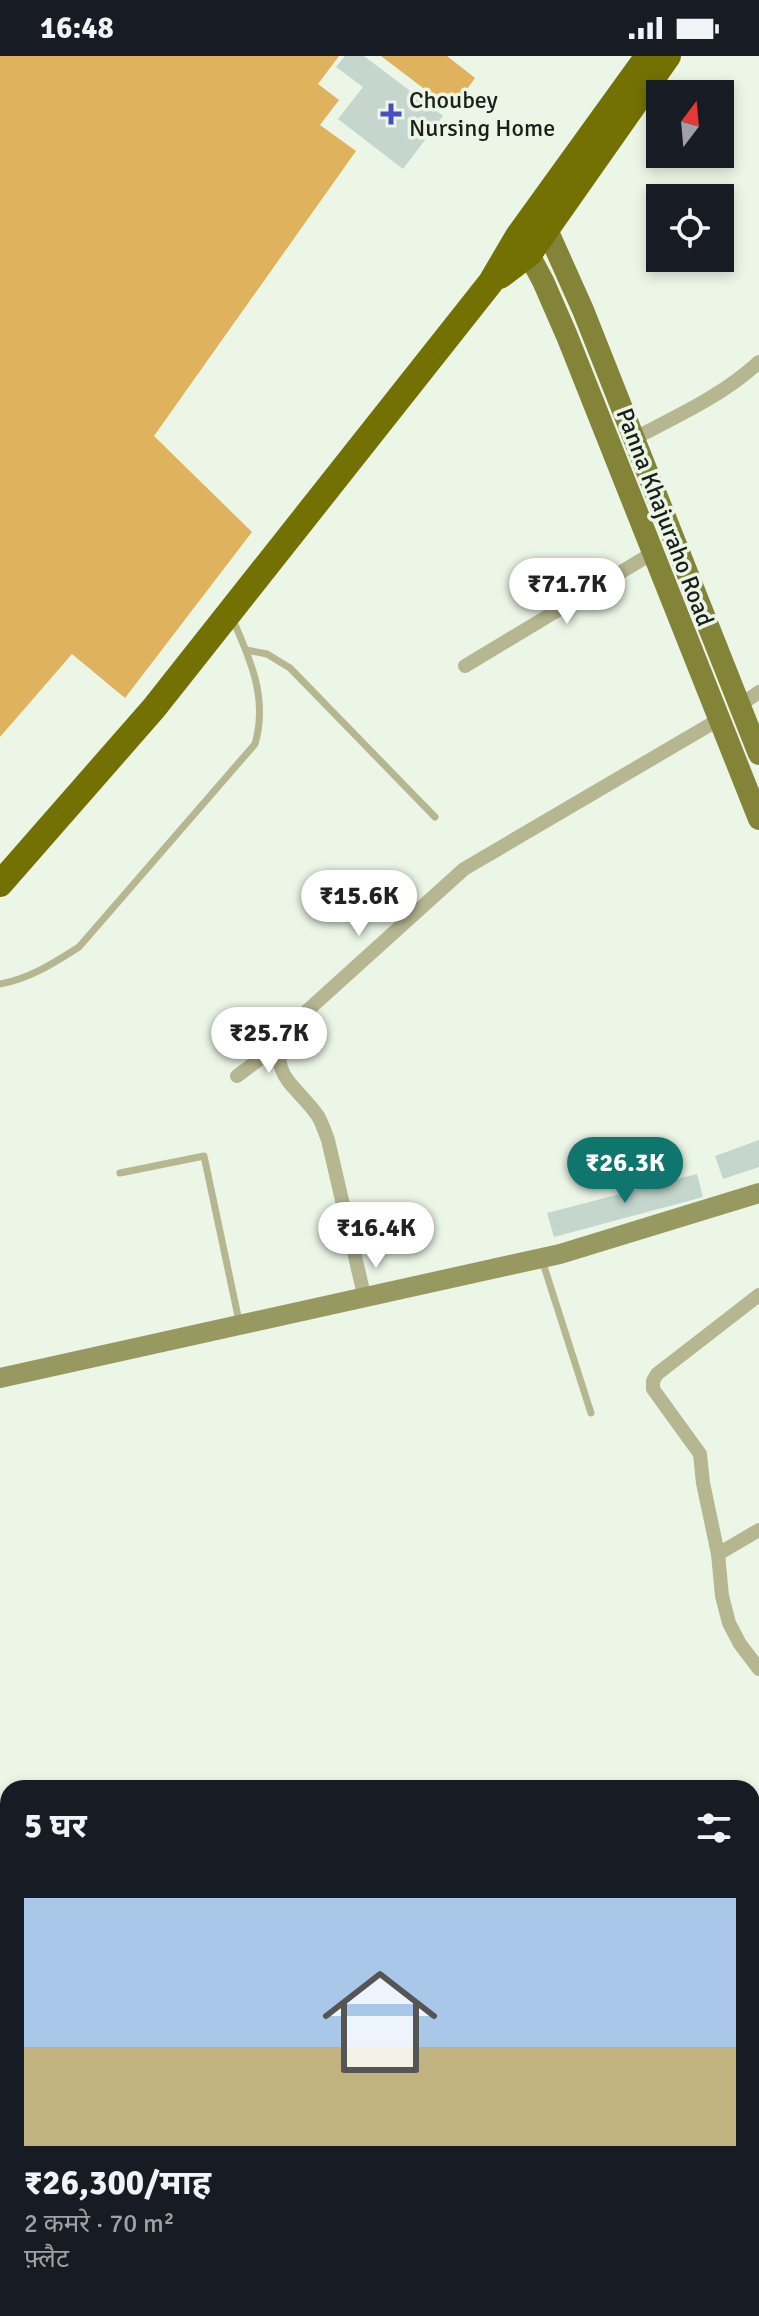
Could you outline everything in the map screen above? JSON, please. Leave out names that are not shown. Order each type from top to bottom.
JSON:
[{"type":"highway","points":[[542,219],[614,100],[648,56]]},
{"type":"highway","points":[[0,884],[154,708],[491,282],[524,245],[668,56]]},
{"type":"main road","name":"Panna Khajuraho Road","points":[[542,219],[583,310],[759,754]]},
{"type":"main road","name":"Panna Khajuraho Road","points":[[524,245],[567,336],[651,554],[759,819]]},
{"type":"main road","points":[[0,1378],[542,1258],[759,1193]]},
{"type":"street","points":[[633,439],[703,403],[759,362]]},
{"type":"street","points":[[465,666],[651,554]]},
{"type":"street","points":[[740,705],[759,692]]},
{"type":"street","points":[[364,1295],[328,1140],[319,1118],[288,1083],[279,1067],[280,1044],[287,1029],[464,869],[718,720]]},
{"type":"street","points":[[237,1076],[280,1044]]},
{"type":"street","points":[[759,1295],[657,1374],[653,1381],[653,1389],[700,1454],[729,1623],[759,1669]]},
{"type":"street","points":[[718,1554],[759,1530]]},
{"type":"lane","points":[[0,984],[30,975],[79,947],[255,744],[261,698],[246,650],[229,611]]},
{"type":"lane","points":[[246,650],[267,654],[290,668],[435,817]]},
{"type":"lane","points":[[120,1173],[204,1156],[240,1323]]},
{"type":"lane","points":[[542,1258],[591,1413]]},
{"type":"shaded area","points":[[0,56],[339,56],[318,84],[339,100],[320,125],[356,151],[154,436],[252,532],[125,698],[72,654],[0,737]]},
{"type":"shaded area","points":[[381,56],[447,56],[475,78],[452,110]]},
{"type":"building","points":[[345,56],[364,56],[443,116],[403,169],[338,119],[363,87],[336,67]]},
{"type":"building","points":[[759,1140],[759,1167],[723,1179],[715,1156]]},
{"type":"building","points":[[697,1174],[703,1197],[554,1237],[547,1213]]},
{"type":"place","name":"Choubey Nursing Home","points":[[391,114]]}]
